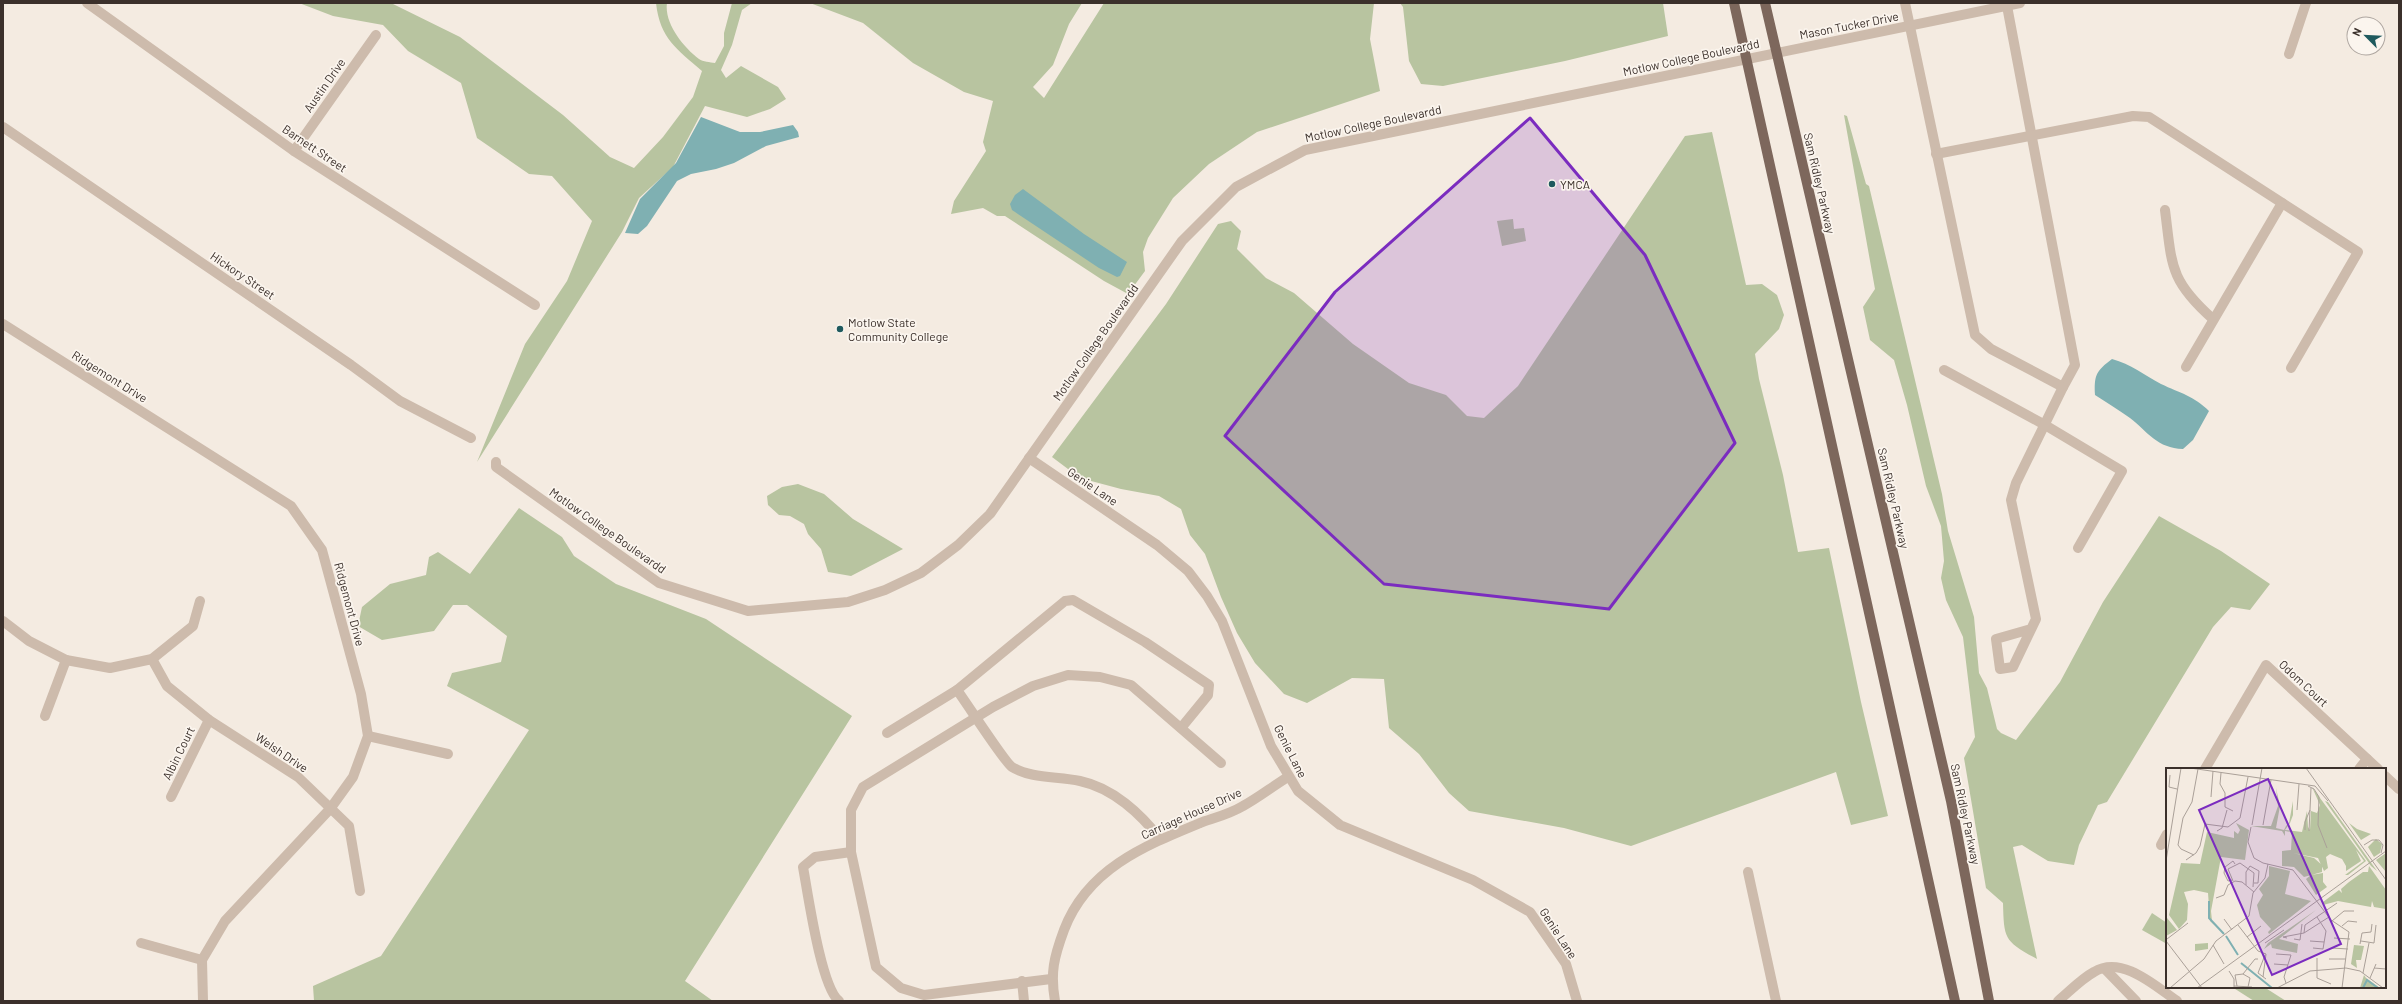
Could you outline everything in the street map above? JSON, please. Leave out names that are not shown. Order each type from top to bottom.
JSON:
[{"type":"main road","points":[[1734,3],[1955,1001]]},
{"type":"main road","name":"Sam Ridley Parkway","points":[[1765,3],[1951,801],[1989,1001]]},
{"type":"street","name":"Barnett Street","points":[[87,3],[294,151],[535,305]]},
{"type":"street","points":[[1905,3],[1975,335],[1991,349],[2064,387]]},
{"type":"street","name":"Mason Tucker Drive","points":[[1776,52],[2020,3]]},
{"type":"street","points":[[2289,54],[2306,3]]},
{"type":"street","points":[[2007,6],[2075,365],[2016,483],[2011,500],[2036,619],[2031,629]]},
{"type":"street","name":"Austin Drive","points":[[294,151],[376,35]]},
{"type":"street","name":"Motlow College Boulevardd","points":[[496,462],[496,467],[659,583],[748,611],[848,602],[885,590],[921,573],[958,545],[990,514],[1182,241],[1236,187],[1305,150],[1776,52]]},
{"type":"street","points":[[1936,154],[2031,137],[2133,116],[2149,117],[2358,252],[2291,368]]},
{"type":"street","name":"Hickory Street","points":[[3,127],[351,365],[400,401],[471,438]]},
{"type":"street","points":[[2186,366],[2282,203]]},
{"type":"street","points":[[2165,210],[2173,268],[2182,286],[2195,303],[2213,319]]},
{"type":"street","name":"Ridgemont Drive","points":[[3,324],[291,506],[322,550],[361,694],[368,736],[353,777],[330,809],[225,921],[202,960]]},
{"type":"street","points":[[1944,370],[2045,425],[2122,471],[2078,548]]},
{"type":"street","name":"Genie Lane","points":[[1029,458],[1157,545],[1188,571],[1207,596],[1222,621],[1271,746],[1298,791],[1340,825],[1473,880],[1530,912],[1566,964],[1577,1001]]},
{"type":"street","points":[[886,733],[957,690],[1065,601],[1073,600],[1145,642],[1209,685],[1208,696],[1181,728]]},
{"type":"street","points":[[3,621],[29,641],[66,660],[110,668],[152,659],[193,626],[200,601]]},
{"type":"street","name":"Welsh Drive","points":[[152,659],[167,686],[208,720],[298,777],[349,826],[360,891]]},
{"type":"street","points":[[45,716],[66,660]]},
{"type":"street","name":"Odom Court","points":[[2206,768],[2266,665],[2377,768]]},
{"type":"street","points":[[1051,979],[1022,981],[924,995],[901,988],[876,967],[851,852],[851,810],[863,787],[977,717],[1033,686],[1068,675],[1100,677],[1131,685],[1221,763]]},
{"type":"street","points":[[957,690],[1010,766],[1026,774],[1082,781],[1111,794],[1143,818],[1160,839]]},
{"type":"street","name":"Albin Court","points":[[171,797],[208,720]]},
{"type":"street","points":[[368,736],[448,754]]},
{"type":"street","points":[[2360,768],[2367,759]]},
{"type":"street","name":"Carriage House Drive","points":[[1055,1001],[1051,979],[1058,948],[1070,916],[1085,893],[1109,868],[1160,839],[1242,807],[1288,776]]},
{"type":"street","points":[[2386,777],[2399,789]]},
{"type":"street","points":[[2161,845],[2166,836]]},
{"type":"street","points":[[839,1001],[834,997],[826,978],[803,867],[815,857],[851,852]]},
{"type":"street","points":[[1748,872],[1776,1001]]},
{"type":"street","points":[[141,943],[202,960],[204,1001]]},
{"type":"street","points":[[2058,1001],[2095,971],[2117,967],[2139,975],[2177,1001]]},
{"type":"street","points":[[2105,969],[2136,1001]]},
{"type":"street","points":[[1022,981],[1024,1001]]},
{"type":"street","points":[[2158,1001],[2165,993]]},
{"type":"highlighted area","points":[[1530,118],[1645,255],[1735,443],[1609,609],[1384,584],[1225,436],[1335,292]]},
{"type":"green space","points":[[299,3],[391,3],[460,37],[563,115],[610,157],[634,168],[663,137],[693,97],[702,71],[671,42],[666,35],[661,26],[656,3],[667,3],[668,18],[676,34],[687,48],[701,60],[715,63],[724,46],[724,33],[732,3],[752,3],[742,10],[732,45],[721,70],[726,78],[741,66],[778,87],[786,99],[770,109],[747,117],[705,106],[673,167],[639,198],[622,232],[477,462],[525,344],[567,281],[592,221],[552,176],[529,174],[477,138],[461,83],[408,51],[383,25],[333,16]]},
{"type":"green space","points":[[810,3],[1082,3],[1069,24],[1053,65],[1033,87],[1044,98],[1104,3],[1374,3],[1370,39],[1380,91],[1257,132],[1209,164],[1173,198],[1148,238],[1143,252],[1145,271],[1128,294],[1104,281],[1005,216],[997,216],[983,208],[951,214],[954,201],[986,151],[983,142],[993,101],[964,92],[913,63],[863,23]]},
{"type":"green space","points":[[1400,3],[1663,3],[1668,36],[1565,61],[1443,86],[1421,84],[1409,61],[1403,7]]},
{"type":"green space","points":[[1844,115],[1847,116],[1866,184],[1869,186],[1942,494],[1948,531],[1974,617],[1979,673],[1987,688],[1997,729],[2001,733],[2016,740],[2060,682],[2103,602],[2159,516],[2221,551],[2270,584],[2250,610],[2231,607],[2213,627],[2107,802],[2098,805],[2079,845],[2074,865],[2048,861],[2022,845],[2013,847],[2037,959],[2018,948],[2008,938],[2005,932],[2003,903],[1986,888],[1964,758],[1975,737],[1963,637],[1946,600],[1941,578],[1944,561],[1941,526],[1926,486],[1907,405],[1894,360],[1870,340],[1863,307],[1875,289]]},
{"type":"green space","points":[[1712,132],[1746,285],[1762,284],[1777,295],[1784,315],[1779,329],[1755,354],[1759,379],[1783,475],[1798,552],[1829,548],[1861,702],[1888,816],[1851,825],[1836,772],[1631,846],[1564,828],[1469,811],[1449,793],[1419,754],[1389,728],[1384,679],[1352,678],[1307,703],[1284,694],[1255,663],[1237,633],[1221,597],[1205,554],[1190,535],[1181,509],[1159,496],[1121,489],[1080,478],[1052,457],[1166,304],[1218,224],[1231,221],[1241,231],[1237,249],[1266,278],[1294,293],[1353,344],[1409,383],[1446,395],[1467,416],[1484,418],[1518,386],[1685,136]]},
{"type":"green space","points":[[1513,219],[1514,229],[1524,228],[1526,241],[1502,246],[1497,221]]},
{"type":"green space","points":[[798,484],[824,494],[853,519],[903,549],[851,576],[828,572],[821,549],[808,534],[804,524],[790,516],[779,515],[768,505],[767,496],[782,487]]},
{"type":"green space","points":[[519,508],[562,537],[574,556],[616,584],[706,619],[852,716],[685,981],[713,1001],[314,1001],[313,986],[381,956],[529,730],[447,686],[452,673],[501,662],[507,636],[467,605],[453,605],[434,631],[382,640],[358,626],[362,607],[390,584],[426,575],[429,557],[438,552],[470,574]]},
{"type":"green space","points":[[2152,913],[2166,922],[2166,943],[2142,930]]},
{"type":"green space","points":[[2234,988],[2266,988],[2286,1001],[2254,1001]]},
{"type":"water","points":[[701,117],[740,132],[760,132],[793,125],[798,132],[799,137],[766,146],[734,163],[716,169],[691,174],[677,181],[647,226],[638,234],[625,233],[640,199],[676,163]]},
{"type":"water","points":[[1023,189],[1084,234],[1127,262],[1120,276],[1117,277],[1099,268],[1012,210],[1010,204],[1015,195]]},
{"type":"water","points":[[2112,359],[2125,364],[2161,384],[2192,398],[2209,411],[2193,440],[2183,449],[2166,446],[2160,443],[2130,418],[2095,395],[2097,374],[2102,367]]},
{"type":"place","name":"YMCA","points":[[1552,184]]},
{"type":"place","name":"Motlow State Community College","points":[[840,329]]}]
